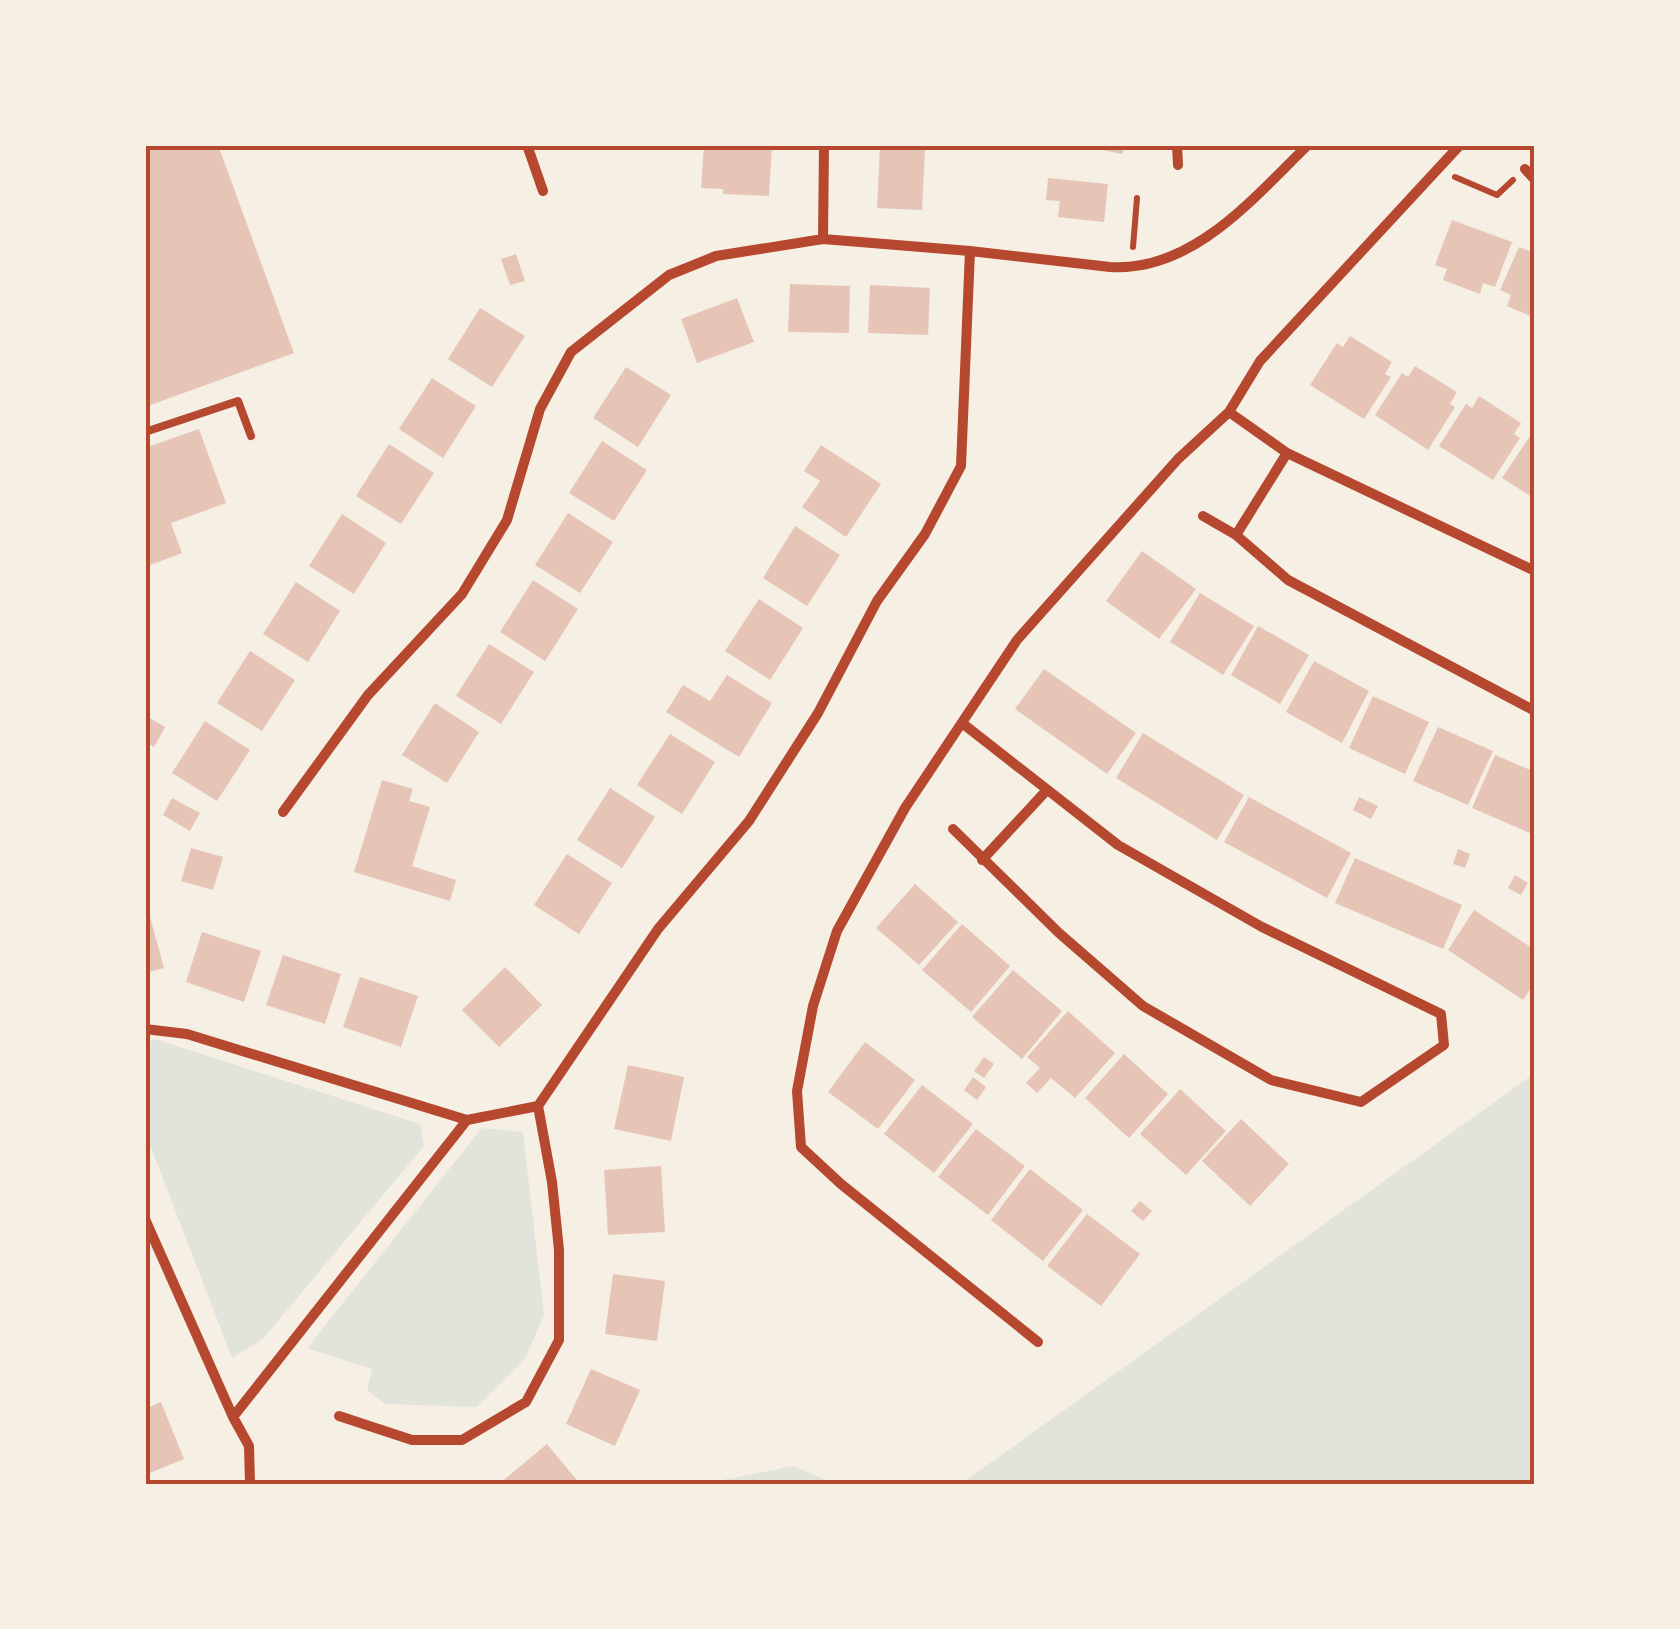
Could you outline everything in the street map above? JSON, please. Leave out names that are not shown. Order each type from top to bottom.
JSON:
[{"type":"street","points":[[527,145],[543,191]]},
{"type":"street","points":[[823,239],[824,145]]},
{"type":"street","points":[[1177,145],[1178,165]]},
{"type":"street","points":[[283,812],[368,694],[462,594],[507,520],[540,409],[571,352],[669,275],[716,256],[823,239],[1131,268],[1154,264],[1225,226],[1308,145]]},
{"type":"street","points":[[1038,1342],[841,1184],[801,1147],[798,1091],[812,1006],[837,930],[904,808],[1017,640],[1178,459],[1229,412],[1260,360],[1460,145]]},
{"type":"street","points":[[1525,169],[1535,180]]},
{"type":"street","points":[[145,1029],[188,1034],[467,1120],[538,1106],[658,929],[749,821],[818,713],[877,601],[925,534],[962,466],[970,251]]},
{"type":"street","points":[[1229,412],[1286,452],[1535,571]]},
{"type":"street","points":[[1236,534],[1286,452]]},
{"type":"street","points":[[1203,516],[1236,534],[1288,580],[1535,711]]},
{"type":"street","points":[[952,828],[1143,1006],[1271,1080],[1361,1102],[1444,1044],[1441,1014],[1246,918],[1118,845],[962,723]]},
{"type":"street","points":[[982,860],[1046,792]]},
{"type":"street","points":[[339,1416],[412,1440],[462,1440],[526,1402],[559,1340],[552,1175],[538,1106]]},
{"type":"street","points":[[233,1417],[467,1120]]},
{"type":"street","points":[[145,1219],[249,1446],[250,1484]]},
{"type":"lane","points":[[145,432],[238,401],[251,436]]},
{"type":"path","points":[[1438,170],[1498,195],[1525,169]]},
{"type":"path","points":[[1131,268],[1137,198]]},
{"type":"shaded area","points":[[155,1039],[420,1124],[424,1146],[263,1339],[232,1358],[145,1132],[145,1044]]},
{"type":"shaded area","points":[[1535,1073],[1535,1484],[961,1484]]},
{"type":"shaded area","points":[[482,1128],[523,1132],[544,1315],[525,1359],[477,1407],[385,1404],[367,1390],[372,1369],[307,1348]]},
{"type":"shaded area","points":[[793,1466],[835,1484],[702,1484]]},
{"type":"building","points":[[145,145],[218,145],[294,353],[145,407]]},
{"type":"building","points":[[704,145],[772,145],[769,196],[723,194],[723,189],[701,188]]},
{"type":"building","points":[[1078,145],[1126,145],[1122,154]]},
{"type":"building","points":[[880,147],[925,149],[922,210],[877,208]]},
{"type":"building","points":[[1048,178],[1108,184],[1104,222],[1058,217],[1060,201],[1046,200]]},
{"type":"building","points":[[1452,220],[1512,242],[1495,287],[1483,283],[1480,294],[1443,280],[1447,269],[1435,265]]},
{"type":"building","points":[[1519,247],[1535,253],[1535,318],[1507,306],[1511,295],[1500,290]]},
{"type":"building","points":[[516,254],[525,281],[510,285],[501,259]]},
{"type":"building","points":[[790,284],[850,286],[849,333],[788,332]]},
{"type":"building","points":[[870,285],[930,288],[928,335],[868,333]]},
{"type":"building","points":[[737,298],[754,342],[697,363],[681,319]]},
{"type":"building","points":[[480,308],[525,336],[492,387],[448,359]]},
{"type":"building","points":[[1350,336],[1392,362],[1385,374],[1391,377],[1364,419],[1310,385],[1337,343],[1343,347]]},
{"type":"building","points":[[1415,366],[1457,392],[1450,404],[1455,407],[1428,450],[1375,415],[1402,373],[1408,377]]},
{"type":"building","points":[[626,367],[671,395],[638,447],[593,418]]},
{"type":"building","points":[[432,378],[476,406],[443,458],[399,429]]},
{"type":"building","points":[[1479,396],[1521,423],[1514,434],[1520,438],[1493,480],[1439,446],[1466,404],[1472,408]]},
{"type":"building","points":[[199,429],[226,503],[171,523],[182,553],[145,567],[145,448]]},
{"type":"building","points":[[1530,436],[1535,440],[1535,499],[1502,478]]},
{"type":"building","points":[[602,441],[647,470],[614,521],[569,493]]},
{"type":"building","points":[[389,444],[434,473],[401,524],[356,496]]},
{"type":"building","points":[[821,445],[881,484],[846,537],[802,507],[820,481],[804,471]]},
{"type":"building","points":[[568,513],[613,542],[580,593],[535,565]]},
{"type":"building","points":[[342,514],[386,543],[354,594],[309,566]]},
{"type":"building","points":[[795,526],[840,555],[807,606],[763,578]]},
{"type":"building","points":[[1142,551],[1196,589],[1159,639],[1106,601]]},
{"type":"building","points":[[533,580],[578,609],[545,661],[500,632]]},
{"type":"building","points":[[296,582],[340,611],[308,662],[263,634]]},
{"type":"building","points":[[1200,593],[1254,626],[1223,675],[1170,642]]},
{"type":"building","points":[[759,599],[803,628],[770,680],[725,651]]},
{"type":"building","points":[[1258,626],[1309,655],[1280,704],[1231,675]]},
{"type":"building","points":[[489,644],[534,672],[501,724],[456,696]]},
{"type":"building","points":[[250,651],[295,680],[262,731],[217,703]]},
{"type":"building","points":[[1314,661],[1369,691],[1342,743],[1286,712]]},
{"type":"building","points":[[1044,669],[1136,733],[1107,774],[1015,709]]},
{"type":"building","points":[[727,675],[772,703],[739,757],[666,712],[683,685],[710,701]]},
{"type":"building","points":[[1373,696],[1429,722],[1405,774],[1349,748]]},
{"type":"building","points":[[435,703],[479,732],[447,783],[402,755]]},
{"type":"building","points":[[145,715],[165,727],[154,747],[145,742]]},
{"type":"building","points":[[205,721],[250,750],[217,801],[172,773]]},
{"type":"building","points":[[1438,727],[1493,751],[1468,805],[1413,781]]},
{"type":"building","points":[[1143,733],[1244,795],[1217,840],[1116,778]]},
{"type":"building","points":[[670,734],[715,762],[682,814],[637,785]]},
{"type":"building","points":[[1495,755],[1535,772],[1535,822],[1530,833],[1472,808]]},
{"type":"building","points":[[382,780],[413,789],[409,801],[430,807],[412,866],[456,880],[450,901],[354,872]]},
{"type":"building","points":[[610,788],[655,817],[622,868],[577,840]]},
{"type":"building","points":[[1249,797],[1351,853],[1327,898],[1224,842]]},
{"type":"building","points":[[1359,797],[1378,806],[1371,819],[1353,810]]},
{"type":"building","points":[[172,798],[200,813],[190,831],[163,815]]},
{"type":"building","points":[[191,848],[223,857],[213,890],[181,881]]},
{"type":"building","points":[[1458,849],[1470,854],[1465,868],[1453,864]]},
{"type":"building","points":[[567,854],[612,883],[579,934],[534,905]]},
{"type":"building","points":[[1355,858],[1462,905],[1443,949],[1335,903]]},
{"type":"building","points":[[1515,875],[1528,883],[1521,895],[1508,888]]},
{"type":"building","points":[[915,884],[958,922],[919,965],[876,928]]},
{"type":"building","points":[[1474,910],[1535,950],[1535,982],[1523,1000],[1448,950]]},
{"type":"building","points":[[150,917],[164,968],[145,973],[145,918]]},
{"type":"building","points":[[962,924],[1010,966],[971,1012],[922,970]]},
{"type":"building","points":[[202,932],[261,951],[244,1002],[186,982]]},
{"type":"building","points":[[283,955],[341,974],[325,1024],[266,1005]]},
{"type":"building","points":[[505,967],[542,1005],[499,1047],[462,1010]]},
{"type":"building","points":[[1013,970],[1062,1011],[1022,1059],[972,1017]]},
{"type":"building","points":[[360,977],[418,996],[401,1047],[343,1027]]},
{"type":"building","points":[[1068,1011],[1115,1053],[1075,1098],[1051,1078],[1037,1093],[1026,1083],[1040,1068],[1027,1057]]},
{"type":"building","points":[[865,1042],[915,1080],[878,1129],[828,1092]]},
{"type":"building","points":[[1124,1054],[1168,1094],[1129,1138],[1085,1098]]},
{"type":"building","points":[[984,1057],[994,1064],[984,1078],[974,1071]]},
{"type":"building","points":[[628,1065],[684,1077],[671,1141],[614,1129]]},
{"type":"building","points":[[973,1077],[986,1087],[977,1100],[964,1090]]},
{"type":"building","points":[[922,1085],[973,1124],[934,1173],[884,1134]]},
{"type":"building","points":[[1180,1089],[1226,1131],[1186,1175],[1140,1134]]},
{"type":"building","points":[[1241,1119],[1289,1164],[1250,1206],[1202,1161]]},
{"type":"building","points":[[976,1129],[1025,1166],[988,1215],[938,1177]]},
{"type":"building","points":[[661,1166],[665,1232],[608,1235],[604,1170]]},
{"type":"building","points":[[1030,1169],[1083,1210],[1043,1261],[991,1220]]},
{"type":"building","points":[[1140,1201],[1152,1211],[1143,1221],[1131,1211]]},
{"type":"building","points":[[1087,1214],[1140,1254],[1101,1306],[1047,1266]]},
{"type":"building","points":[[613,1274],[665,1281],[657,1341],[605,1334]]},
{"type":"building","points":[[591,1369],[640,1390],[615,1446],[566,1424]]},
{"type":"building","points":[[161,1402],[184,1459],[145,1475],[145,1409]]},
{"type":"building","points":[[547,1444],[580,1484],[499,1484]]}]
